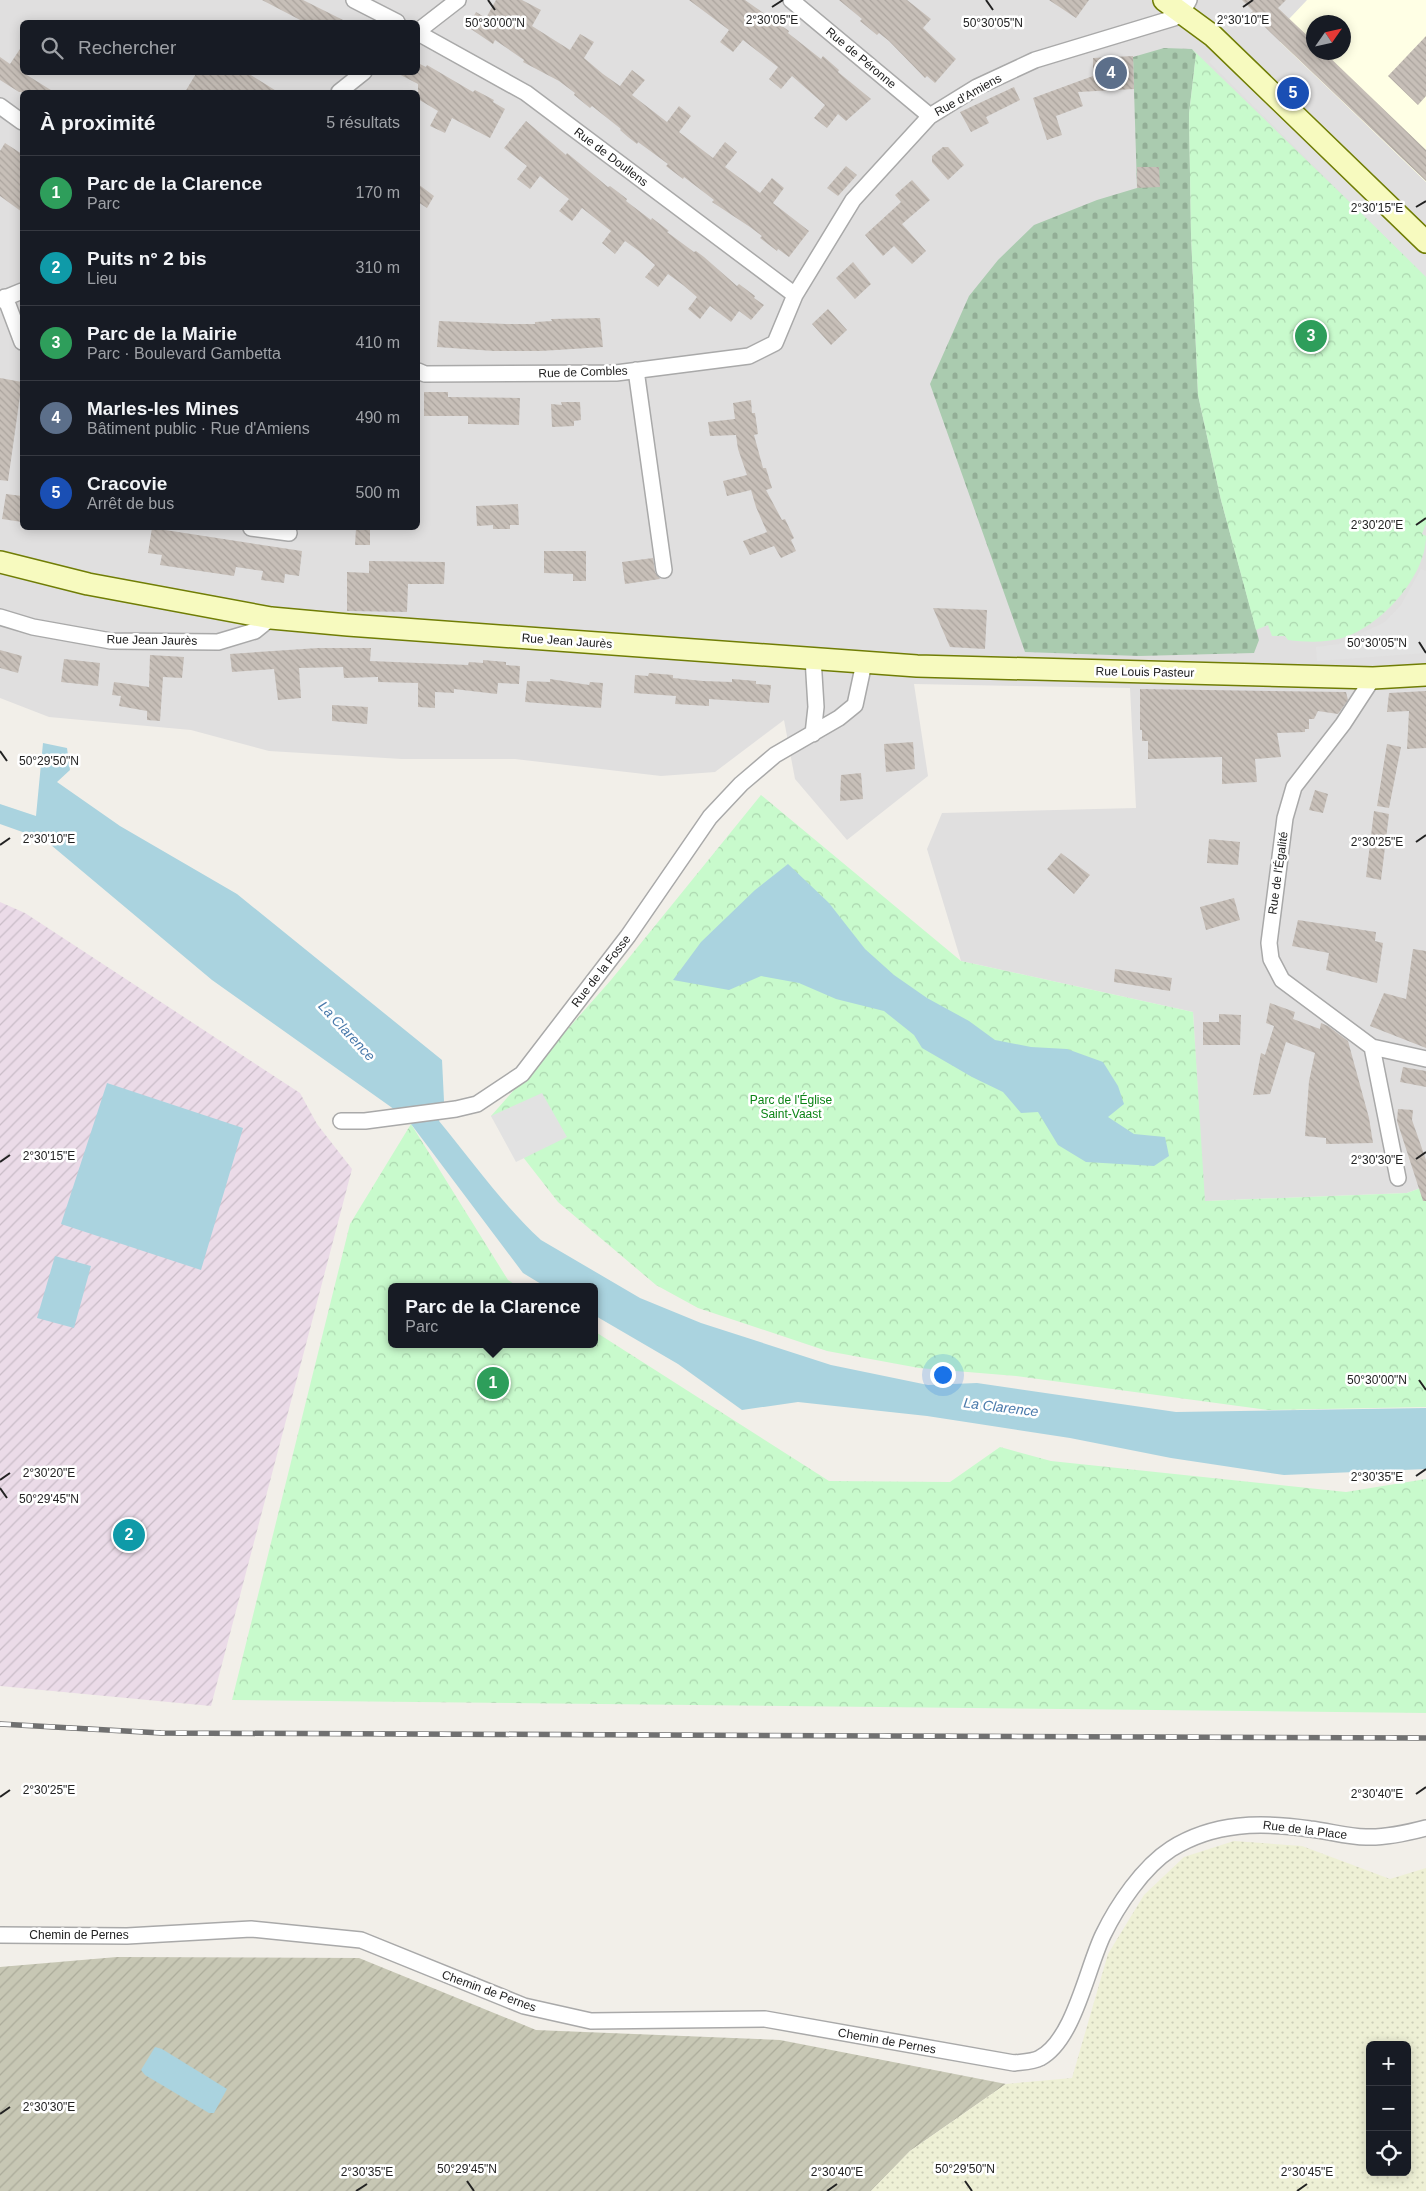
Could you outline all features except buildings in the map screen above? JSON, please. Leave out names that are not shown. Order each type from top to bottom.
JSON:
[{"type":"main road","points":[[1164,0],[1186,6],[1213,36],[1426,242]]},
{"type":"main road","name":"Rue Jean Jaurès","points":[[0,562],[88,584],[270,618],[864,662]]},
{"type":"main road","name":"Rue Louis Pasteur","points":[[864,662],[994,669],[1373,678],[1426,675]]},
{"type":"street","points":[[354,0],[393,20]]},
{"type":"street","points":[[420,30],[458,0]]},
{"type":"street","name":"Rue de Péronne","points":[[791,0],[930,116]]},
{"type":"street","name":"Rue d'Amiens","points":[[775,343],[795,295],[854,200],[930,116],[977,87],[1035,60],[1165,21],[1186,6]]},
{"type":"street","name":"Rue de Doullens","points":[[420,33],[526,93],[795,295]]},
{"type":"street","points":[[341,90],[360,75]]},
{"type":"street","points":[[0,106],[20,121]]},
{"type":"street","points":[[20,292],[3,298],[20,337]]},
{"type":"street","name":"Rue de Combles","points":[[420,372],[426,374],[616,373],[749,356],[775,343]]},
{"type":"street","points":[[636,370],[664,570]]},
{"type":"street","points":[[266,530],[289,533]]},
{"type":"street","name":"Rue Jean Jaurès","points":[[0,617],[33,627],[110,641],[198,642],[218,642],[255,631],[270,618]]},
{"type":"street","points":[[813,658],[816,706],[813,734]]},
{"type":"street","name":"Rue de la Fosse","points":[[341,1121],[365,1121],[456,1110],[478,1104],[522,1074],[628,936],[710,817],[741,784],[775,755],[839,718],[854,705],[864,662]]},
{"type":"street","name":"Rue de l'Égalité","points":[[1372,1048],[1282,980],[1271,959],[1269,943],[1285,818],[1294,787],[1343,724],[1373,678]]},
{"type":"street","points":[[1398,1178],[1372,1048],[1426,1059]]},
{"type":"street","name":"Rue de la Place","points":[[1039,2059],[1060,2039],[1070,2022],[1103,1935],[1134,1885],[1150,1866],[1168,1851],[1187,1839],[1224,1827],[1249,1824],[1311,1829],[1367,1837],[1389,1836],[1426,1828]]},
{"type":"street","name":"Chemin de Pernes","points":[[0,1935],[127,1936],[251,1929],[361,1940],[524,2006],[591,2021],[765,2019],[1014,2063],[1039,2059]]},
{"type":"shaded area","points":[[0,0],[1426,0],[1426,1186],[1407,1193],[1204,1201],[1193,1012],[961,961],[927,849],[942,813],[1136,808],[1130,688],[914,684],[928,776],[847,840],[795,779],[784,720],[715,772],[661,776],[515,759],[402,759],[269,751],[191,730],[49,717],[0,698]]},
{"type":"shaded area","points":[[1307,0],[1426,0],[1426,182],[1280,42],[1296,26],[1289,19]]},
{"type":"shaded area","points":[[1217,54],[1426,257],[1426,277],[1209,62]]},
{"type":"shaded area","points":[[1421,569],[1426,571],[1426,653],[1317,661],[1316,647],[1339,644],[1385,622],[1401,605]]},
{"type":"shaded area","points":[[0,902],[25,913],[300,1093],[317,1124],[352,1169],[211,1706],[0,1686]]},
{"type":"shaded area","points":[[542,1093],[567,1137],[516,1162],[491,1116]]},
{"type":"shaded area","points":[[1234,1841],[1302,1846],[1390,1879],[1426,1868],[1426,2191],[871,2191],[910,2151],[1006,2084],[1072,2078],[1108,1954],[1144,1895],[1184,1857]]},
{"type":"shaded area","points":[[117,1957],[359,1958],[536,2030],[780,2040],[1006,2084],[910,2151],[871,2191],[0,2191],[0,1967]]},
{"type":"green space","points":[[1164,48],[1192,49],[1196,54],[1189,114],[1191,234],[1198,395],[1221,500],[1259,640],[1254,653],[1139,656],[1025,652],[930,384],[969,296],[998,260],[1034,225],[1097,200],[1137,188],[1133,57]]},
{"type":"green space","points":[[1192,49],[1426,276],[1426,524],[1422,534],[1426,536],[1424,552],[1418,568],[1409,583],[1385,612],[1357,632],[1335,640],[1308,642],[1288,640],[1285,636],[1272,636],[1268,625],[1256,630],[1221,500],[1198,395],[1191,234],[1189,114],[1196,54]]},
{"type":"green space","name":"Parc de l'Église Saint-Vaast","points":[[761,795],[961,961],[1193,1012],[1205,1201],[1407,1193],[1426,1186],[1426,1407],[1268,1410],[1016,1376],[919,1368],[827,1351],[698,1308],[656,1285],[558,1202],[491,1116],[611,980]]},
{"type":"green space","points":[[411,1124],[508,1280],[513,1283],[388,1283],[388,1348],[598,1348],[598,1334],[829,1481],[950,1482],[1000,1447],[1051,1461],[1346,1492],[1426,1479],[1426,1713],[232,1700],[350,1224]]},
{"type":"water","name":"La Clarence","points":[[43,743],[67,748],[70,770],[57,782],[120,826],[237,894],[442,1060],[444,1101],[439,1121],[488,1182],[541,1240],[640,1298],[701,1323],[831,1365],[928,1385],[977,1383],[1176,1412],[1426,1408],[1426,1469],[1284,1475],[1171,1458],[1070,1438],[927,1416],[798,1402],[742,1410],[678,1364],[598,1317],[598,1283],[539,1283],[523,1273],[411,1124],[391,1107],[212,980],[45,840],[0,824],[0,804],[36,816]]},
{"type":"water","points":[[788,864],[829,903],[865,949],[894,975],[927,998],[969,1021],[995,1040],[1031,1047],[1067,1049],[1103,1062],[1118,1086],[1124,1104],[1108,1117],[1134,1134],[1165,1137],[1169,1156],[1154,1166],[1086,1162],[1058,1145],[1038,1112],[1021,1113],[1003,1092],[972,1077],[922,1048],[914,1035],[884,1011],[836,999],[799,983],[761,976],[729,990],[673,980],[701,942],[755,890]]},
{"type":"water","points":[[107,1083],[243,1128],[201,1270],[61,1224]]},
{"type":"water","points":[[55,1256],[91,1266],[74,1328],[37,1318]]},
{"type":"water","points":[[155,2047],[162,2049],[227,2089],[214,2113],[209,2113],[145,2075],[141,2070]]},
{"type":"railway","points":[[0,1724],[161,1733],[1426,1738]]},
{"type":"place","name":"Marles-les Mines","points":[[1111,73]]},
{"type":"place","name":"Cracovie","points":[[1293,93]]},
{"type":"place","name":"Parc de la Mairie","points":[[1311,336]]},
{"type":"place","name":"Parc de la Clarence","points":[[493,1383]]},
{"type":"place","name":"Puits n° 2 bis","points":[[129,1535]]}]
